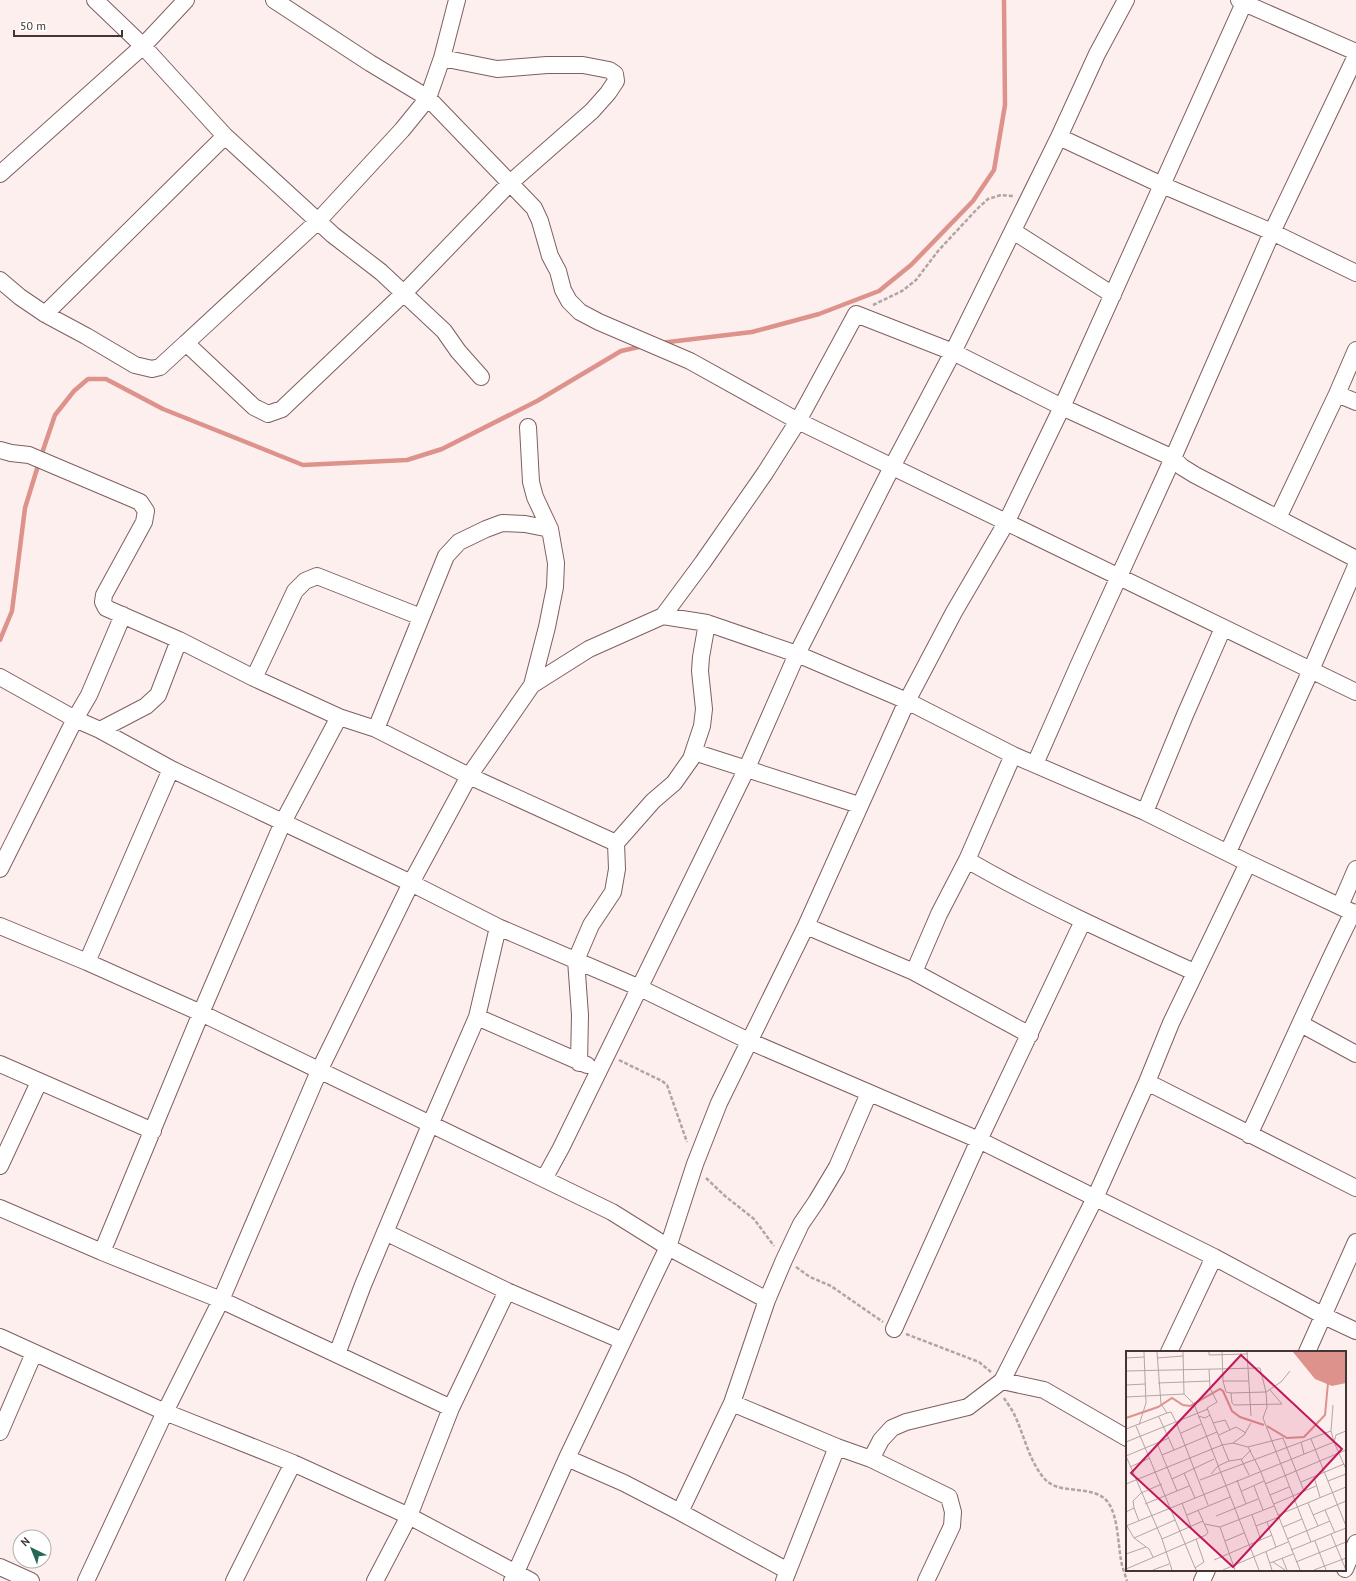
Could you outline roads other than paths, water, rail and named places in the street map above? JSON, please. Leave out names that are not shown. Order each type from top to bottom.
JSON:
[{"type":"street","points":[[94,0],[143,46],[225,136],[318,221],[381,272],[444,331],[458,351],[482,377]]},
{"type":"street","points":[[0,174],[143,46],[186,0]]},
{"type":"street","points":[[274,0],[370,63],[428,98],[534,208],[564,290],[569,301],[580,312],[599,322],[690,361],[798,421],[1356,692]]},
{"type":"street","points":[[0,280],[20,297],[45,314],[135,365],[152,369],[160,367],[318,221],[397,136],[428,98],[442,58],[457,0]]},
{"type":"street","points":[[544,1179],[640,988],[746,770],[797,654],[892,467],[953,352],[1059,137],[1097,54],[1126,0]]},
{"type":"street","points":[[514,1578],[567,1458],[668,1247],[695,1164],[719,1103],[806,926],[859,805],[907,702],[954,612],[1006,523],[1062,407],[1162,185],[1242,1],[1356,52]]},
{"type":"street","points":[[1035,764],[1173,458],[1272,232],[1356,56]]},
{"type":"street","points":[[186,343],[254,407],[268,414],[282,409],[404,294],[510,183],[592,111],[608,93],[616,81],[615,74],[610,70],[583,65],[547,65],[497,69],[442,58]]},
{"type":"street","points":[[45,314],[225,136]]},
{"type":"street","points":[[1059,137],[1162,185],[1272,232],[1356,273]]},
{"type":"street","points":[[1013,231],[1113,295]]},
{"type":"street","points":[[532,685],[589,649],[663,616],[735,518],[798,421],[856,314],[953,352],[1062,407],[1173,458],[1182,467],[1195,475],[1356,559]]},
{"type":"street","points":[[1278,518],[1338,394],[1356,350]]},
{"type":"street","points":[[1338,394],[1356,402]]},
{"type":"street","points":[[86,1581],[165,1412],[221,1300],[319,1071],[411,883],[469,776],[532,685],[547,627],[555,587],[556,562],[550,529],[535,497],[531,482],[528,427]]},
{"type":"street","points":[[0,450],[12,454],[29,455],[140,502],[146,511],[144,522],[104,595],[103,602],[106,608],[179,640],[254,678],[339,716],[376,729],[469,776],[616,843]]},
{"type":"street","points":[[376,729],[446,556],[459,542],[486,528],[502,524],[525,524],[550,529]]},
{"type":"street","points":[[1228,852],[1311,670],[1356,566]]},
{"type":"street","points":[[254,678],[295,591],[304,581],[317,576],[421,617]]},
{"type":"street","points":[[0,869],[89,695],[123,615]]},
{"type":"street","points":[[663,616],[708,623],[797,654],[907,702],[1013,755],[1145,812],[1350,911]]},
{"type":"street","points":[[579,1063],[580,1016],[576,960],[591,925],[613,892],[617,869],[616,843],[653,801],[674,782],[691,759],[694,752],[702,726],[704,709],[700,672],[701,657],[708,623]]},
{"type":"street","points":[[1145,812],[1223,628]]},
{"type":"street","points":[[100,730],[146,706],[158,695],[179,640]]},
{"type":"street","points":[[0,677],[75,720],[100,730],[171,769],[411,883],[498,927],[640,988],[750,1041],[979,1140],[1214,1257],[1324,1316],[1356,1331]]},
{"type":"street","points":[[102,1252],[283,822],[339,716]]},
{"type":"street","points":[[694,752],[746,770],[859,805]]},
{"type":"street","points":[[914,972],[1013,755]]},
{"type":"street","points":[[87,962],[171,769]]},
{"type":"street","points":[[966,860],[1016,888],[1083,921],[1194,972]]},
{"type":"street","points":[[871,1459],[881,1440],[892,1428],[906,1422],[968,1407],[999,1383],[1095,1198],[1194,972],[1248,863]]},
{"type":"street","points":[[1249,1135],[1301,1024],[1350,911],[1356,869]]},
{"type":"street","points":[[894,1329],[979,1140],[1083,921]]},
{"type":"street","points":[[0,926],[87,962],[201,1014],[612,1212],[668,1247],[767,1300]]},
{"type":"street","points":[[806,926],[914,972],[1030,1035]]},
{"type":"street","points":[[337,1354],[385,1232],[477,1017],[498,927]]},
{"type":"street","points":[[477,1017],[579,1063],[599,1069]]},
{"type":"street","points":[[1301,1024],[1356,1054]]},
{"type":"street","points":[[0,1064],[153,1131]]},
{"type":"street","points":[[0,1166],[39,1082]]},
{"type":"street","points":[[1147,1082],[1356,1188]]},
{"type":"street","points":[[680,1512],[732,1403],[767,1300],[784,1260],[801,1224],[837,1167],[869,1093]]},
{"type":"street","points":[[0,1208],[102,1252],[221,1300],[451,1408]]},
{"type":"street","points":[[385,1232],[507,1291],[622,1341]]},
{"type":"street","points":[[1307,1351],[1356,1242]]},
{"type":"street","points":[[1169,1351],[1214,1257]]},
{"type":"street","points":[[375,1581],[409,1516],[451,1408],[507,1291]]},
{"type":"street","points":[[0,1337],[165,1412],[293,1463],[409,1516],[514,1578],[531,1581]]},
{"type":"street","points":[[0,1430],[34,1353]]},
{"type":"street","points":[[999,1383],[1044,1390],[1126,1437]]},
{"type":"street","points":[[732,1403],[837,1447],[871,1459],[949,1498],[954,1512],[952,1526],[926,1581]]},
{"type":"street","points":[[567,1458],[624,1483],[680,1512],[786,1576],[837,1447]]},
{"type":"street","points":[[234,1581],[293,1463]]},
{"type":"street","points":[[1342,1581],[1356,1542]]},
{"type":"street","points":[[0,1567],[31,1581]]},
{"type":"street","points":[[1202,1581],[1207,1571]]},
{"type":"waterway","points":[[660,343],[752,332],[819,314],[879,291],[911,265],[973,201],[994,170],[1005,105],[1004,0]]},
{"type":"waterway","points":[[0,640],[12,611],[25,508],[40,459],[55,415],[74,391],[88,379],[106,379],[163,409],[303,465],[407,460],[442,449],[537,401],[621,351],[643,346]]}]
